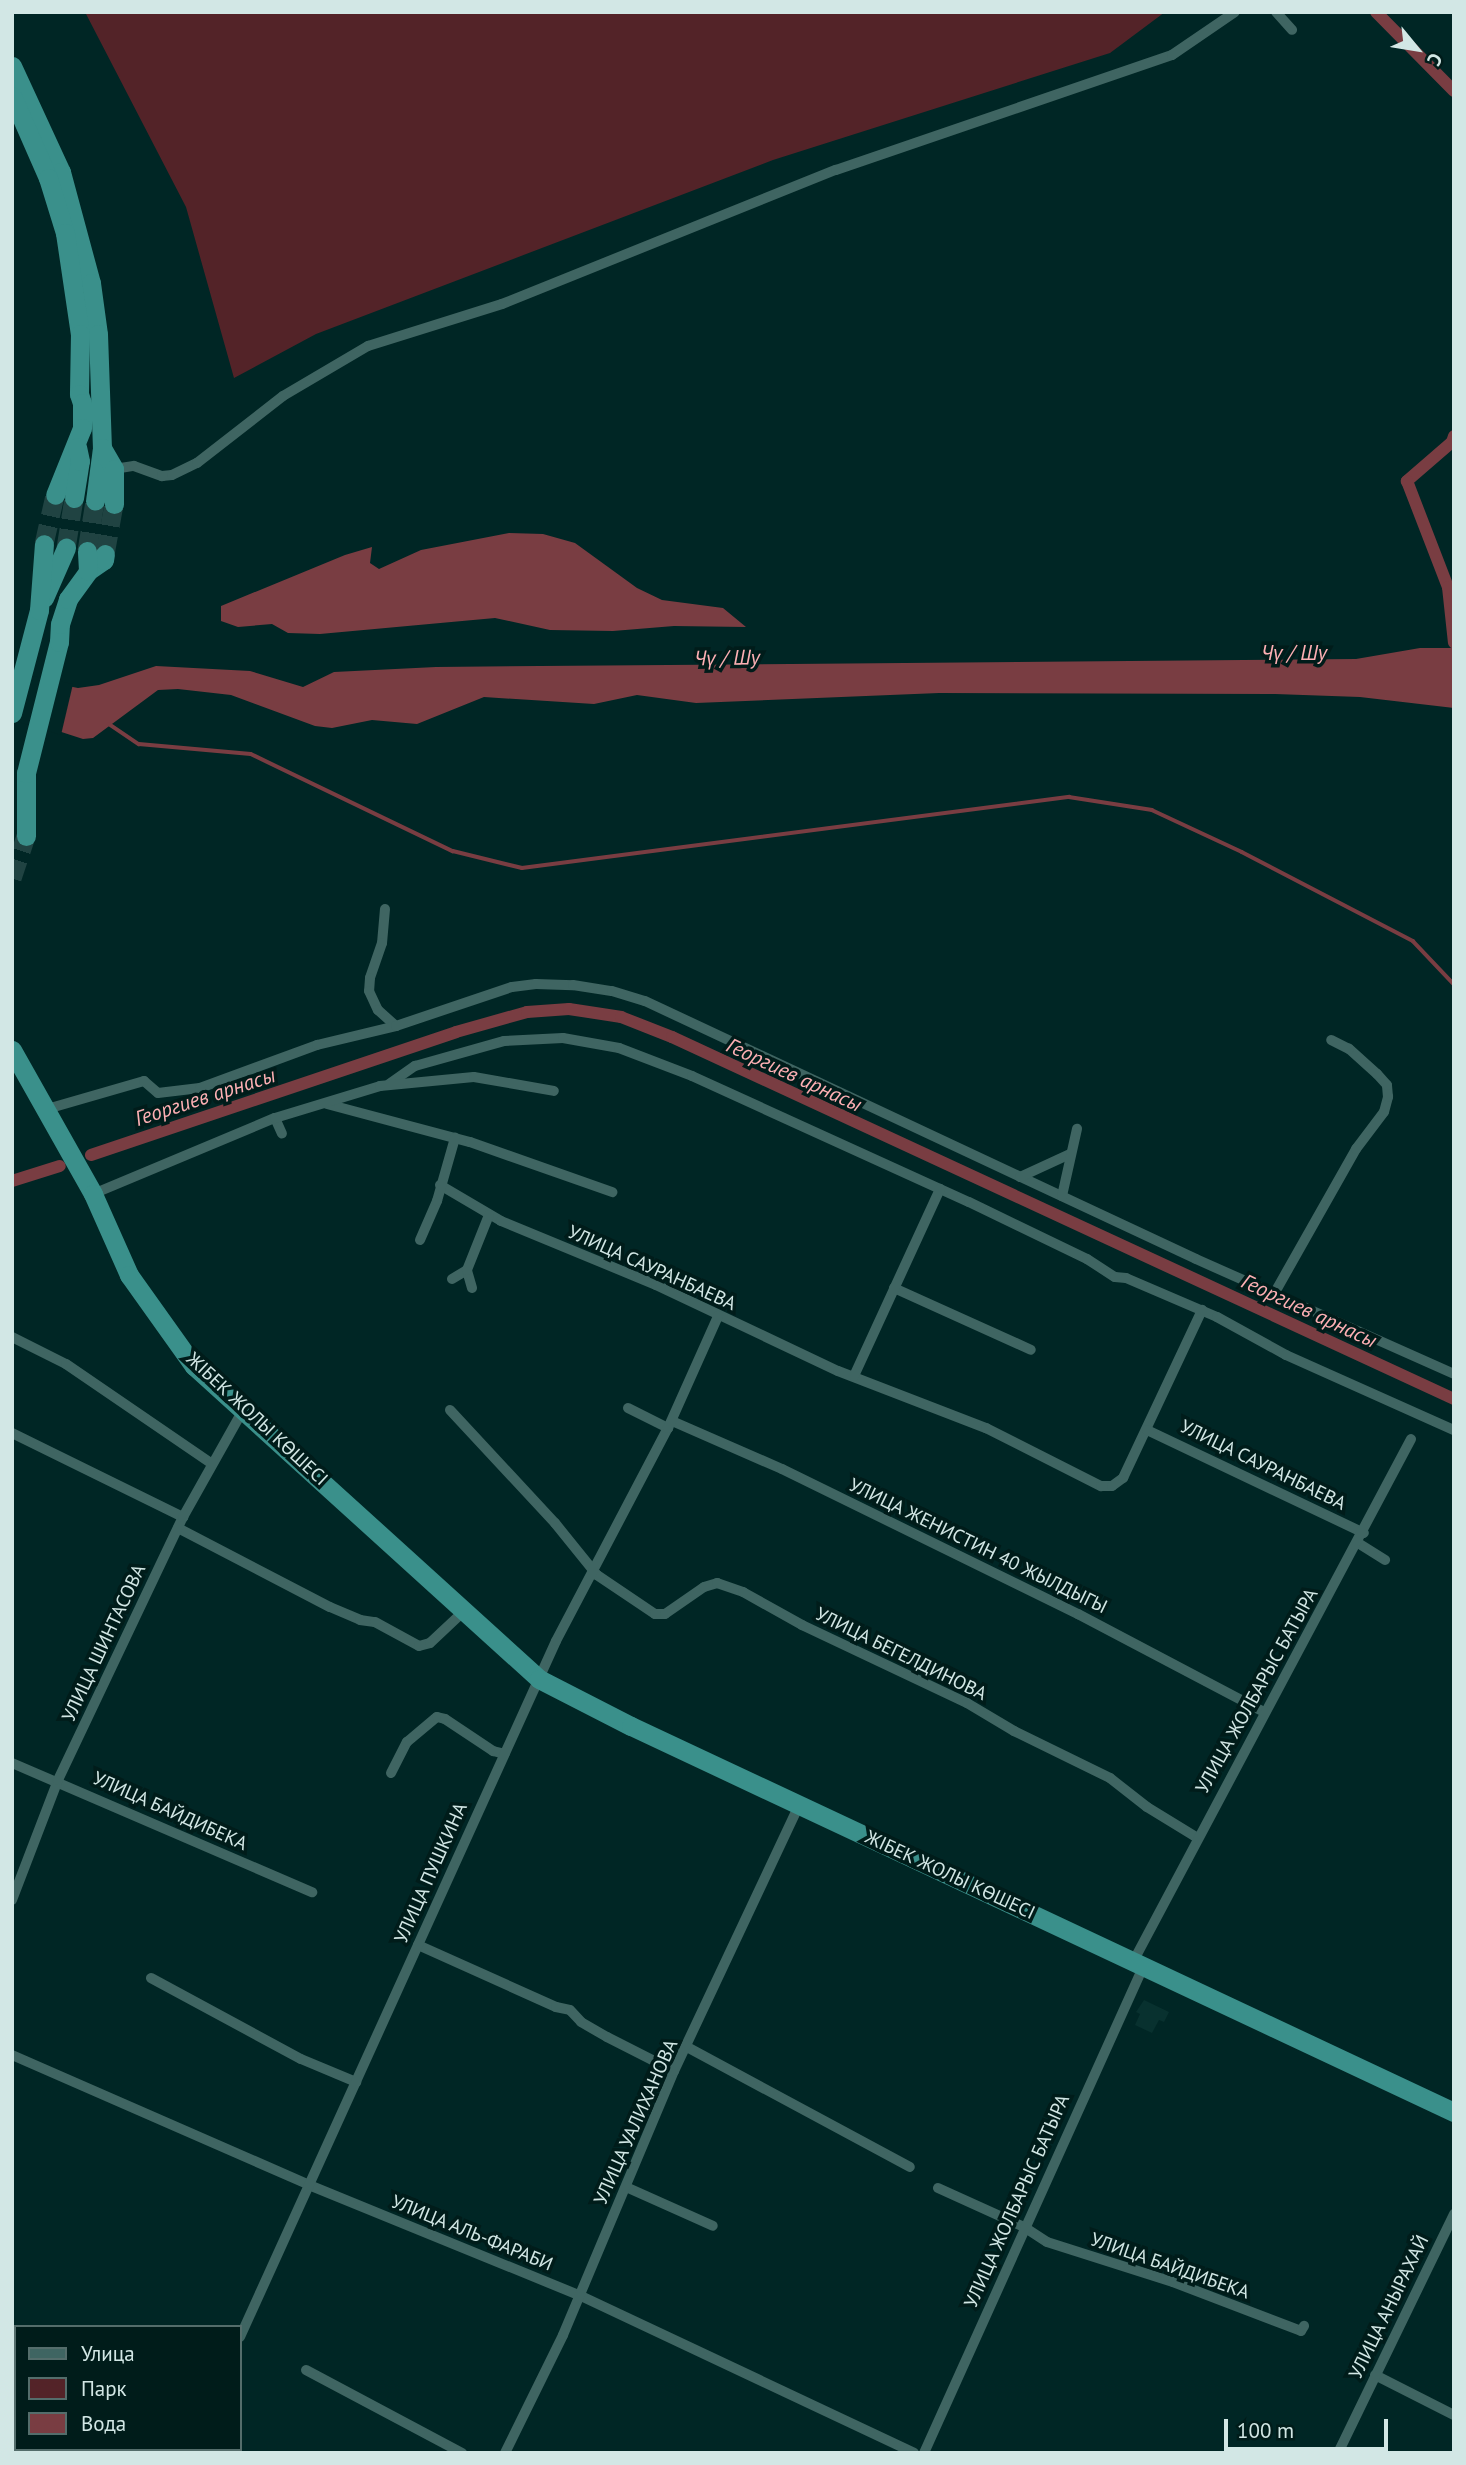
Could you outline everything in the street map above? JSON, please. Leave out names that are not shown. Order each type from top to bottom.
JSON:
[{"type":"highway","points":[[12,66],[61,173],[91,282],[99,334],[82,402],[82,428],[67,458],[65,496]]},
{"type":"highway","points":[[12,96],[48,178],[65,233],[86,382],[102,448],[104,503],[114,469],[102,448]]},
{"type":"highway","points":[[39,610],[44,544]]},
{"type":"highway","points":[[12,713],[39,610],[66,548]]},
{"type":"highway","points":[[26,836],[26,773],[58,646],[60,624],[68,599],[86,575],[96,552]]},
{"type":"highway","name":"ЖІБЕК ЖОЛЫ КӨШЕСІ","points":[[12,1031],[16,1056],[93,1194],[129,1275],[194,1366],[539,1679],[557,1691],[1454,2112]]},
{"type":"street","points":[[114,469],[134,466],[162,476],[172,475],[197,463],[283,396],[368,346],[502,304],[836,170],[1172,55],[1235,12]]},
{"type":"street","points":[[1276,12],[1292,30]]},
{"type":"street","points":[[385,909],[369,991],[378,1010],[396,1026]]},
{"type":"street","points":[[377,958],[391,958]]},
{"type":"street","points":[[47,1109],[144,1081],[158,1093],[200,1088],[317,1045],[396,1026],[484,995],[524,985],[573,985],[612,991],[645,1002],[1274,1294],[1454,1374]]},
{"type":"street","points":[[389,1084],[415,1066],[504,1041],[546,1037],[619,1048],[692,1076],[1021,1226],[1115,1277],[1126,1278],[1202,1310],[1286,1355],[1454,1430]]},
{"type":"street","points":[[1274,1294],[1356,1149],[1384,1112],[1388,1097],[1387,1085],[1377,1074],[1349,1049],[1331,1040]]},
{"type":"street","points":[[93,1194],[275,1118],[389,1084],[474,1077],[554,1091]]},
{"type":"street","points":[[327,1104],[455,1138],[612,1192]]},
{"type":"street","points":[[275,1118],[282,1134]]},
{"type":"street","points":[[1062,1196],[1077,1129]]},
{"type":"street","points":[[421,1240],[437,1201],[455,1138]]},
{"type":"street","points":[[1020,1177],[1070,1154]]},
{"type":"street","name":"УЛИЦА САУРАНБАЕВА","points":[[440,1185],[489,1215],[656,1285],[718,1316],[854,1376],[986,1429],[1101,1486],[1112,1486],[1123,1478],[1202,1310]]},
{"type":"street","points":[[854,1376],[940,1189]]},
{"type":"street","points":[[452,1279],[467,1270],[489,1215]]},
{"type":"street","points":[[467,1270],[472,1288]]},
{"type":"street","points":[[894,1288],[1031,1350]]},
{"type":"street","name":"УЛИЦА ПУШКИНА","points":[[242,2333],[539,1679],[592,1568],[670,1424],[718,1316]]},
{"type":"street","points":[[12,1336],[66,1364],[212,1464]]},
{"type":"street","name":"УЛИЦА ЖЕНИСТИН 40 ЖЫЛДЫГЫ","points":[[628,1408],[782,1469],[1077,1614],[1264,1712]]},
{"type":"street","name":"УЛИЦА ШИНТАСОВА","points":[[12,1900],[58,1780],[183,1517],[243,1410]]},
{"type":"street","points":[[450,1410],[555,1523],[592,1568]]},
{"type":"street","name":"УЛИЦА САУРАНБАЕВА","points":[[1147,1430],[1361,1538],[1385,1559]]},
{"type":"street","points":[[12,1433],[183,1517]]},
{"type":"street","name":"УЛИЦА ЖОЛБАРЫС БАТЫРА","points":[[925,2453],[1196,1837],[1361,1538],[1411,1439]]},
{"type":"street","points":[[178,1528],[330,1607],[360,1620],[375,1622],[419,1646],[430,1643],[464,1611]]},
{"type":"street","name":"УЛИЦА БЕГЕЛДИНОВА","points":[[592,1568],[597,1575],[661,1615],[675,1609],[704,1587],[717,1583],[743,1592],[814,1632],[967,1703],[1014,1731],[1110,1778],[1147,1807],[1196,1837]]},
{"type":"street","points":[[391,1773],[407,1742],[422,1726],[437,1717],[445,1719],[493,1751],[505,1755]]},
{"type":"street","name":"УЛИЦА БАЙДИБЕКА","points":[[12,1763],[58,1780],[312,1892]]},
{"type":"street","name":"УЛИЦА УАЛИХАНОВА","points":[[505,2453],[580,2296],[674,2071],[799,1805]]},
{"type":"street","points":[[418,1945],[556,2007],[570,2010],[581,2022],[674,2071]]},
{"type":"street","points":[[151,1978],[292,2054],[356,2082]]},
{"type":"street","points":[[687,2047],[910,2167]]},
{"type":"street","name":"УЛИЦА АЛЬ-ФАРАБИ","points":[[12,2055],[309,2185],[580,2296],[915,2453]]},
{"type":"street","points":[[626,2186],[713,2226]]},
{"type":"street","points":[[938,2188],[1024,2227]]},
{"type":"street","name":"УЛИЦА АНЫРАХАЙ","points":[[1338,2453],[1454,2214]]},
{"type":"street","name":"УЛИЦА БАЙДИБЕКА","points":[[1024,2227],[1059,2246],[1173,2282],[1301,2331],[1304,2326]]},
{"type":"street","points":[[306,2370],[462,2453]]},
{"type":"street","points":[[1375,2375],[1454,2415]]},
{"type":"shaded area","points":[[1144,2000],[1169,2012],[1164,2022],[1159,2020],[1152,2033],[1135,2025],[1140,2014],[1136,2012]]},
{"type":"green space","points":[[85,12],[1165,12],[1110,53],[773,160],[316,334],[234,378],[186,207]]},
{"type":"water","points":[[509,533],[543,534],[575,543],[637,588],[662,600],[723,608],[746,627],[674,626],[613,631],[550,630],[495,618],[320,634],[288,633],[272,624],[238,627],[221,621],[221,606],[345,555],[372,547],[370,563],[379,569],[421,550]]},
{"type":"water","points":[[1420,648],[1454,648],[1454,708],[1360,697],[1275,694],[939,693],[696,703],[637,695],[594,704],[484,697],[417,724],[372,720],[332,728],[315,726],[231,695],[178,689],[158,690],[93,738],[83,739],[12,716],[12,675],[78,688],[99,685],[156,666],[250,671],[303,687],[334,672],[436,667],[1356,659]]},
{"type":"pier","points":[[12,672],[73,684],[61,735],[12,720]]},
{"type":"waterway","points":[[1376,12],[1454,91]]},
{"type":"waterway","points":[[1454,436],[1452,442],[1407,481],[1448,587],[1454,643]]},
{"type":"waterway","points":[[109,724],[139,744],[251,754],[453,851],[522,868],[1069,797],[1152,810],[1242,852],[1413,941],[1454,984]]},
{"type":"waterway","name":"Георгиев арнасы","points":[[91,1155],[456,1032],[527,1012],[569,1009],[621,1017],[672,1037],[1454,1399]]},
{"type":"waterway","points":[[12,1181],[60,1166]]},
{"type":"tunnel","points":[[44,544],[55,495]]},
{"type":"tunnel","points":[[66,548],[74,498]]},
{"type":"tunnel","points":[[87,551],[95,501]]},
{"type":"tunnel","points":[[105,554],[114,504]]},
{"type":"tunnel","points":[[12,878],[26,836]]},
{"type":"water label","name":"Чү / Шу","points":[[1294,653]]},
{"type":"water label","name":"Чү / Шу","points":[[727,658]]}]
